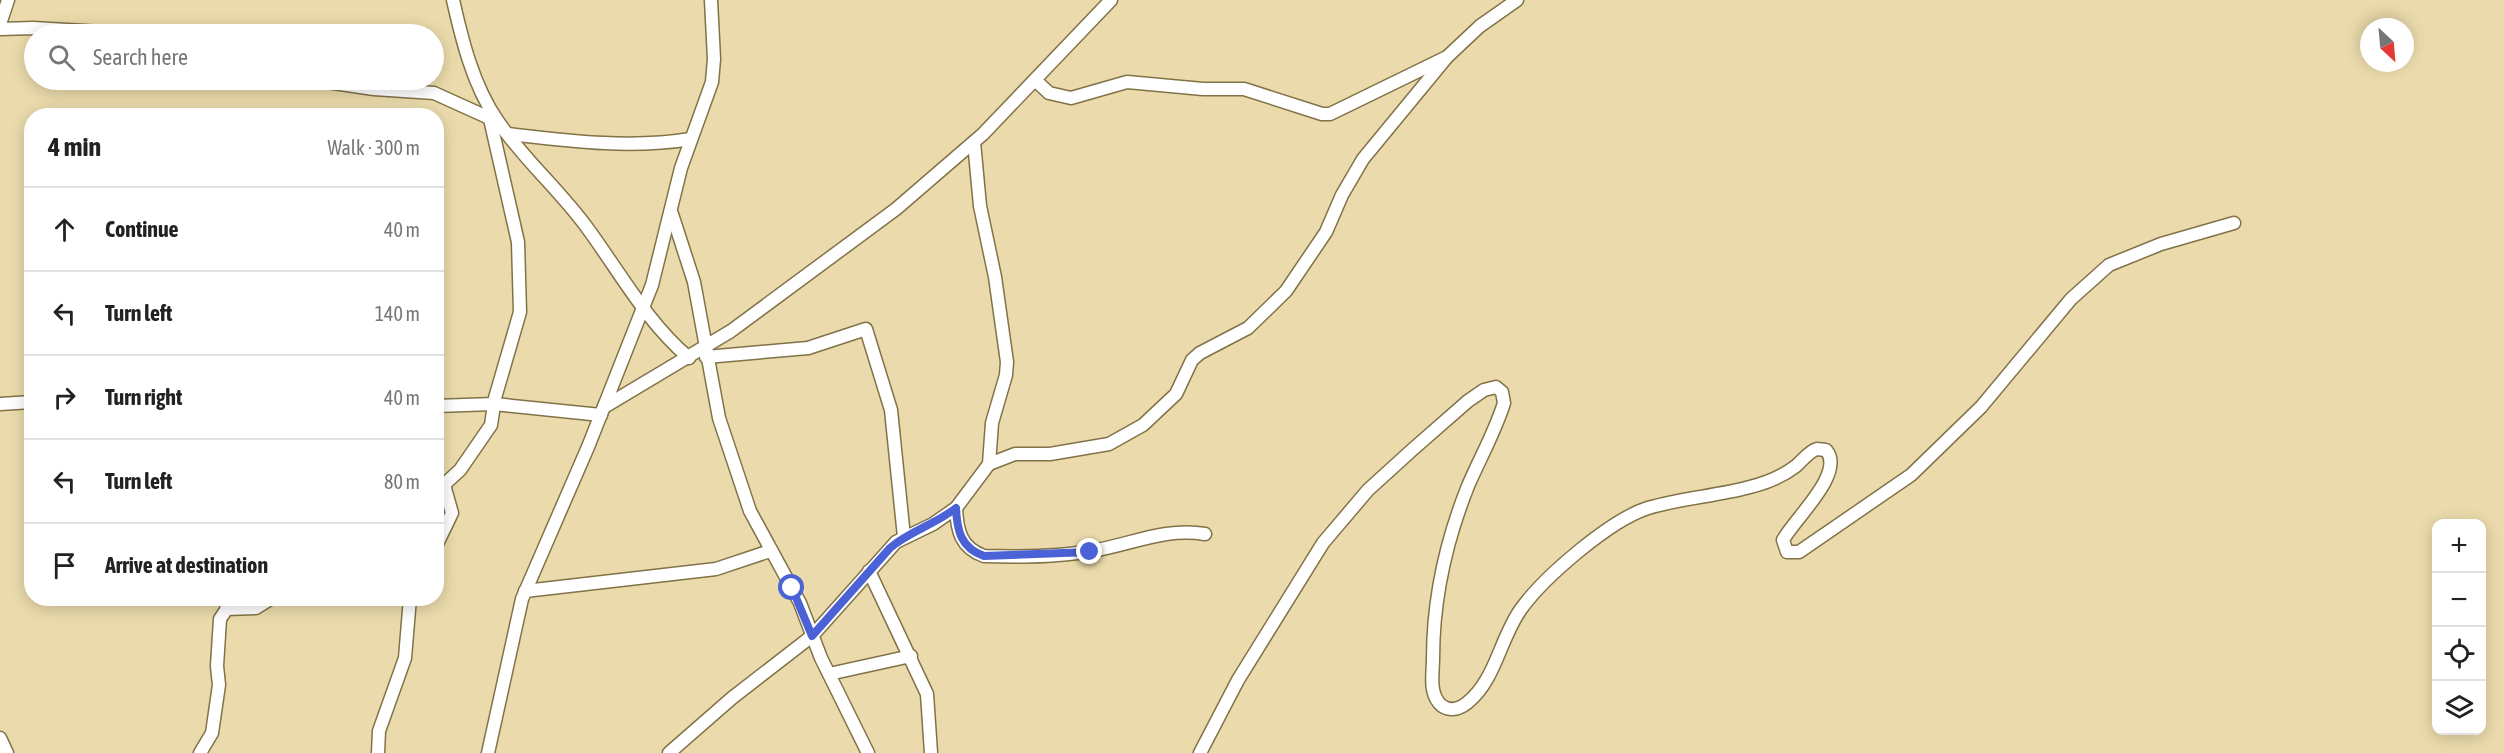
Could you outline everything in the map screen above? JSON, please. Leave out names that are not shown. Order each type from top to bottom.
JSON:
[{"type":"street","points":[[8,0],[0,27],[24,28]]},
{"type":"street","points":[[444,485],[460,470],[491,425],[494,404],[520,305],[518,242],[494,120],[466,54],[453,0]]},
{"type":"street","points":[[488,753],[516,621],[525,591],[602,411],[643,310],[657,268],[691,139],[711,82],[714,59],[711,3],[723,0]]},
{"type":"street","points":[[706,353],[896,209],[974,142],[1111,0]]},
{"type":"street","points":[[669,753],[732,698],[812,636],[869,571],[904,537],[933,525],[956,508],[989,464],[1016,453],[1050,454],[1109,444],[1143,425],[1176,394],[1192,360],[1200,352],[1248,328],[1286,291],[1326,232],[1342,195],[1363,159],[1447,57],[1480,26],[1517,0]]},
{"type":"street","points":[[1035,80],[1049,93],[1071,98],[1127,82],[1203,89],[1244,89],[1322,114],[1330,114],[1447,57]]},
{"type":"street","points":[[390,90],[434,93],[494,120],[588,229],[643,310],[671,342],[689,358]]},
{"type":"street","points":[[508,134],[615,144],[664,143],[691,139]]},
{"type":"street","points":[[974,142],[980,206],[995,277],[1007,362],[1006,375],[992,423],[989,464]]},
{"type":"street","points":[[671,210],[694,282],[719,418],[738,477],[756,525],[800,603],[829,674],[868,753]]},
{"type":"street","points":[[1200,753],[1238,680],[1323,543],[1368,490],[1460,408],[1484,390],[1496,387],[1502,392],[1504,403],[1467,489],[1444,557],[1432,644],[1433,687],[1438,702],[1445,709],[1455,709],[1466,704],[1477,693],[1486,681],[1499,649],[1520,610],[1544,583],[1566,562],[1623,520],[1666,503],[1751,487],[1778,477],[1817,449],[1826,450],[1831,456],[1832,463],[1827,477],[1783,540],[1787,552],[1799,552],[1911,475],[1981,407],[2071,299],[2109,265],[2162,244],[2234,223]]},
{"type":"street","points":[[444,406],[494,404],[602,411],[689,358],[706,353],[808,348],[866,329],[891,410],[904,537]]},
{"type":"street","points":[[0,404],[24,402]]},
{"type":"street","points":[[444,497],[452,513],[444,530]]},
{"type":"street","points":[[956,508],[959,535],[974,553],[984,556],[1090,552],[1184,530],[1205,534]]},
{"type":"street","points":[[525,591],[716,569],[770,551]]},
{"type":"street","points":[[869,571],[927,694],[931,753]]},
{"type":"street","points":[[200,753],[212,733],[219,685],[217,666],[220,619],[228,606]]},
{"type":"street","points":[[226,609],[259,606]]},
{"type":"street","points":[[378,753],[379,730],[405,658],[409,606]]},
{"type":"street","points":[[829,674],[911,656]]},
{"type":"street","points":[[0,738],[7,753]]},
{"type":"route","points":[[792,588],[812,636],[890,548],[904,537],[933,525],[956,508],[959,535],[974,553],[998,556],[1090,552]]}]
